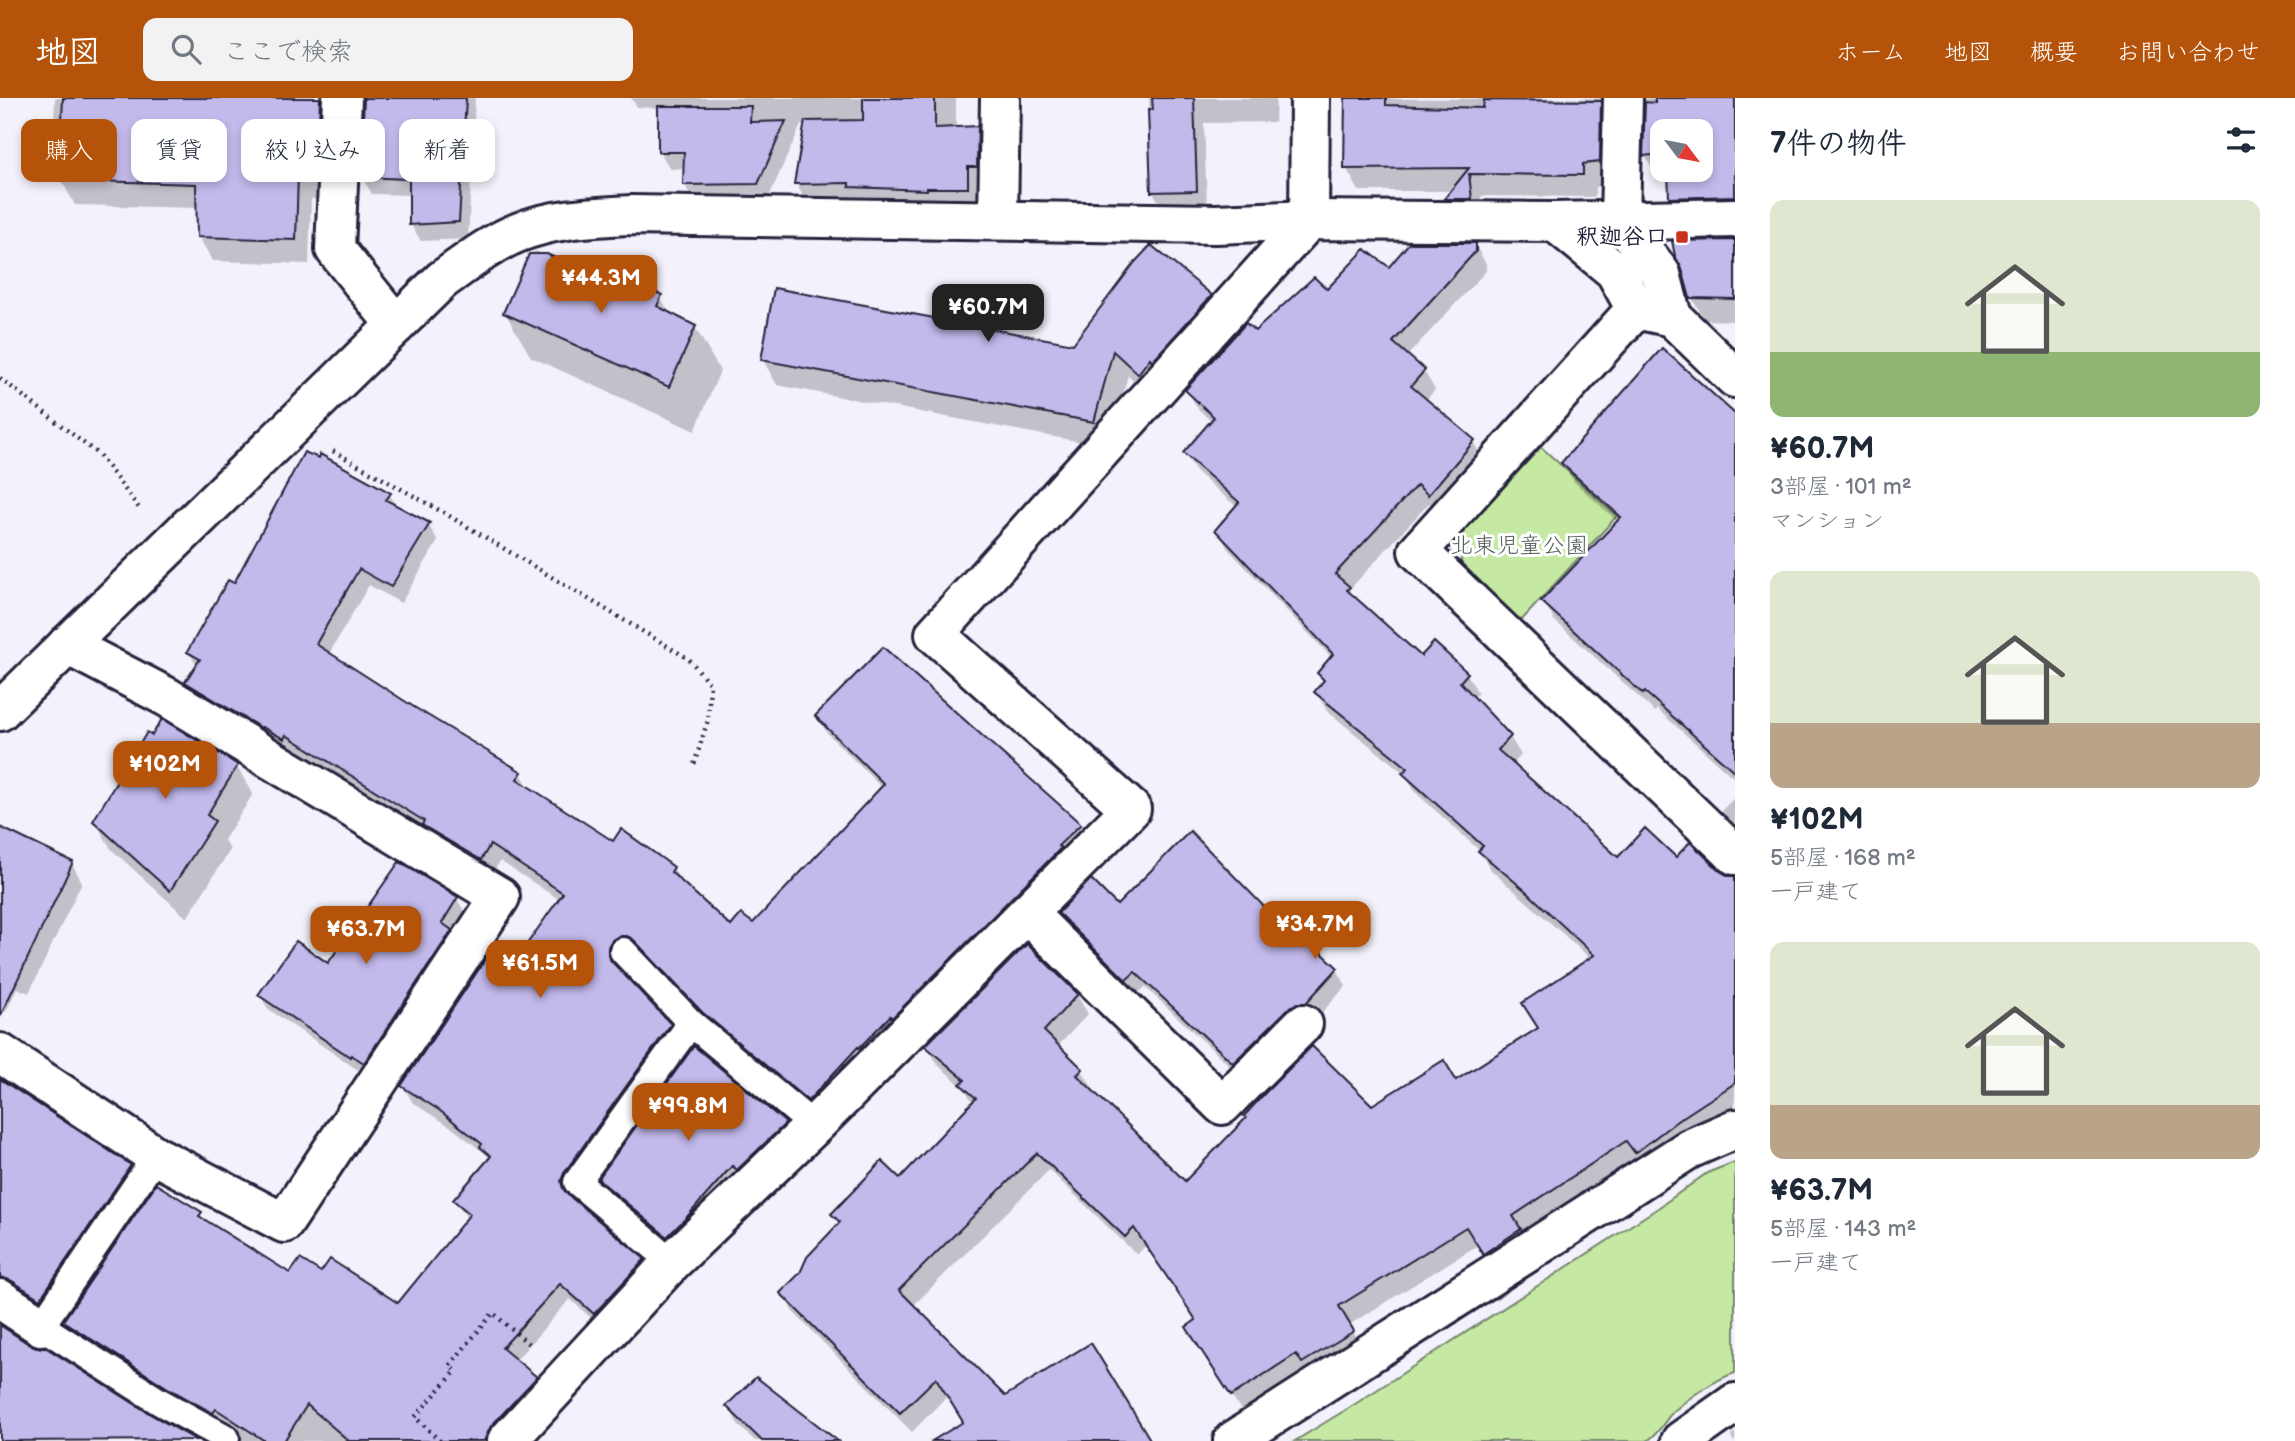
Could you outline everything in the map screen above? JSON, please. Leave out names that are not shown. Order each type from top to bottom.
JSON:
[{"type":"street","points":[[342,98],[335,249],[396,325]]},
{"type":"street","points":[[998,219],[1000,98]]},
{"type":"street","points":[[506,1441],[672,1262],[814,1126],[1131,809],[934,634],[1309,220],[1310,98]]},
{"type":"street","points":[[1622,98],[1620,219],[1661,274],[1654,313],[1418,551],[1735,855]]},
{"type":"street","points":[[0,711],[442,280],[479,253],[515,233],[544,224],[585,217],[631,215],[1216,224],[1309,220],[1555,222],[1735,218]]},
{"type":"street","points":[[1555,222],[1615,271],[1654,313],[1735,378]]},
{"type":"street","points":[[0,1053],[156,1156],[284,1223],[500,897],[167,697],[67,645]]},
{"type":"street","points":[[1027,913],[1222,1105],[1303,1024]]},
{"type":"street","points":[[1233,1441],[1689,1149],[1735,1129]]},
{"type":"street","points":[[0,1299],[41,1326]]},
{"type":"street","points":[[1681,1441],[1735,1404]]},
{"type":"lane","points":[[623,951],[691,1023],[814,1126]]},
{"type":"lane","points":[[672,1262],[577,1182],[691,1023]]},
{"type":"lane","points":[[156,1156],[41,1326],[160,1402],[226,1438]]},
{"type":"path","points":[[0,378],[99,455],[168,546]]},
{"type":"path","points":[[289,428],[446,513],[689,659],[710,684],[708,720],[693,768]]},
{"type":"path","points":[[440,1441],[415,1417],[456,1371],[450,1365],[493,1313],[566,1377]]},
{"type":"green space","name":"北東児童公園","points":[[1541,447],[1617,516],[1520,622],[1461,567],[1462,532]]},
{"type":"green space","points":[[1735,1163],[1735,1373],[1711,1384],[1686,1401],[1647,1441],[1295,1441],[1658,1208],[1707,1173]]},
{"type":"building","points":[[63,98],[320,98],[319,119],[241,119],[241,182],[298,182],[296,240],[197,237],[196,184],[117,182],[117,119],[62,119]]},
{"type":"building","points":[[364,98],[466,98],[465,119],[399,119],[399,179],[385,178],[385,119],[363,119]]},
{"type":"building","points":[[863,98],[935,98],[935,128],[978,126],[977,167],[968,167],[968,188],[927,190],[849,187],[849,183],[794,184],[805,121],[863,120]]},
{"type":"building","points":[[1152,98],[1194,98],[1197,191],[1151,192],[1148,110],[1153,110]]},
{"type":"building","points":[[1345,98],[1386,98],[1386,105],[1483,108],[1484,100],[1601,101],[1600,162],[1583,164],[1583,175],[1469,174],[1472,199],[1444,199],[1469,168],[1344,169]]},
{"type":"building","points":[[1655,98],[1735,98],[1735,196],[1669,198],[1668,182],[1713,182],[1713,119],[1650,119],[1650,155],[1643,156],[1645,102],[1655,103]]},
{"type":"building","points":[[658,106],[751,106],[750,122],[786,121],[758,184],[683,185],[684,152],[658,152]]},
{"type":"building","points":[[409,182],[461,182],[459,222],[409,225]]},
{"type":"building","points":[[1735,240],[1735,299],[1690,298],[1672,241]]},
{"type":"building","points":[[1409,243],[1476,243],[1476,251],[1393,342],[1425,370],[1411,386],[1475,440],[1428,495],[1417,485],[1335,574],[1350,587],[1347,590],[1421,656],[1434,642],[1468,673],[1460,682],[1511,736],[1498,750],[1618,857],[1645,828],[1676,857],[1690,842],[1720,871],[1735,876],[1735,1083],[1677,1121],[1635,1153],[1626,1141],[1513,1216],[1521,1229],[1483,1254],[1466,1227],[1339,1306],[1354,1331],[1302,1363],[1296,1354],[1231,1396],[1186,1327],[1196,1320],[1134,1228],[1125,1237],[1037,1153],[899,1290],[1005,1396],[1091,1343],[1151,1441],[932,1441],[963,1422],[936,1378],[900,1413],[780,1293],[800,1273],[807,1257],[840,1222],[831,1214],[882,1161],[900,1178],[976,1098],[960,1084],[965,1080],[925,1046],[1027,944],[1078,994],[1044,1031],[1083,1069],[1077,1075],[1185,1181],[1312,1046],[1372,1105],[1444,1060],[1456,1080],[1538,1028],[1522,1003],[1594,955],[1527,892],[1478,851],[1483,846],[1402,773],[1408,768],[1314,692],[1324,680],[1317,673],[1333,654],[1215,530],[1239,502],[1183,453],[1214,417],[1185,390],[1246,323],[1255,331],[1314,277],[1327,289],[1365,249],[1389,267]]},
{"type":"building","points":[[1151,245],[1212,295],[1152,361],[1150,358],[1138,374],[1113,351],[1094,422],[761,360],[774,288],[1073,344]]},
{"type":"building","points":[[529,254],[547,254],[573,266],[578,256],[662,295],[657,306],[696,326],[669,387],[503,313]]},
{"type":"building","points":[[1662,348],[1735,414],[1735,772],[1645,692],[1643,694],[1541,601],[1621,517],[1561,463]]},
{"type":"building","points":[[304,452],[319,458],[320,454],[391,493],[386,500],[430,523],[391,587],[359,569],[316,644],[522,772],[517,779],[613,841],[621,829],[674,867],[671,872],[731,926],[741,914],[753,923],[884,784],[815,716],[883,647],[1081,824],[1058,846],[1061,848],[892,1018],[890,1016],[858,1047],[808,1101],[702,1012],[634,940],[620,936],[612,940],[608,947],[611,961],[671,1024],[564,1173],[561,1181],[567,1194],[645,1259],[594,1314],[560,1284],[502,1348],[537,1377],[491,1426],[484,1441],[349,1441],[307,1405],[284,1441],[265,1441],[216,1409],[213,1413],[168,1388],[63,1321],[156,1184],[202,1212],[199,1216],[290,1273],[300,1259],[321,1272],[330,1259],[398,1303],[470,1214],[453,1200],[491,1156],[480,1147],[482,1144],[439,1110],[401,1086],[489,954],[510,968],[563,893],[490,845],[481,860],[422,825],[424,821],[286,735],[284,739],[261,728],[185,682],[200,659],[187,652],[228,580],[234,583]]},
{"type":"building","points":[[162,719],[238,765],[207,815],[215,821],[170,891],[93,821],[147,732],[152,735]]},
{"type":"building","points":[[0,827],[73,862],[0,1017]]},
{"type":"building","points":[[1190,831],[1285,928],[1290,923],[1338,968],[1306,1003],[1297,1003],[1288,1009],[1233,1063],[1135,972],[1126,980],[1058,913],[1091,879],[1117,905]]},
{"type":"building","points":[[399,862],[458,897],[442,923],[452,930],[364,1063],[351,1055],[350,1057],[258,995],[296,941],[328,963]]},
{"type":"building","points":[[694,1046],[786,1123],[737,1170],[732,1166],[667,1237],[598,1179]]},
{"type":"building","points":[[0,1079],[131,1165],[40,1299],[12,1281],[0,1277]]},
{"type":"building","points":[[0,1325],[29,1344],[45,1347],[196,1440],[0,1441]]},
{"type":"building","points":[[756,1377],[838,1441],[762,1441],[726,1406]]},
{"type":"place","name":"釈迦谷口","points":[[1682,237]]}]
